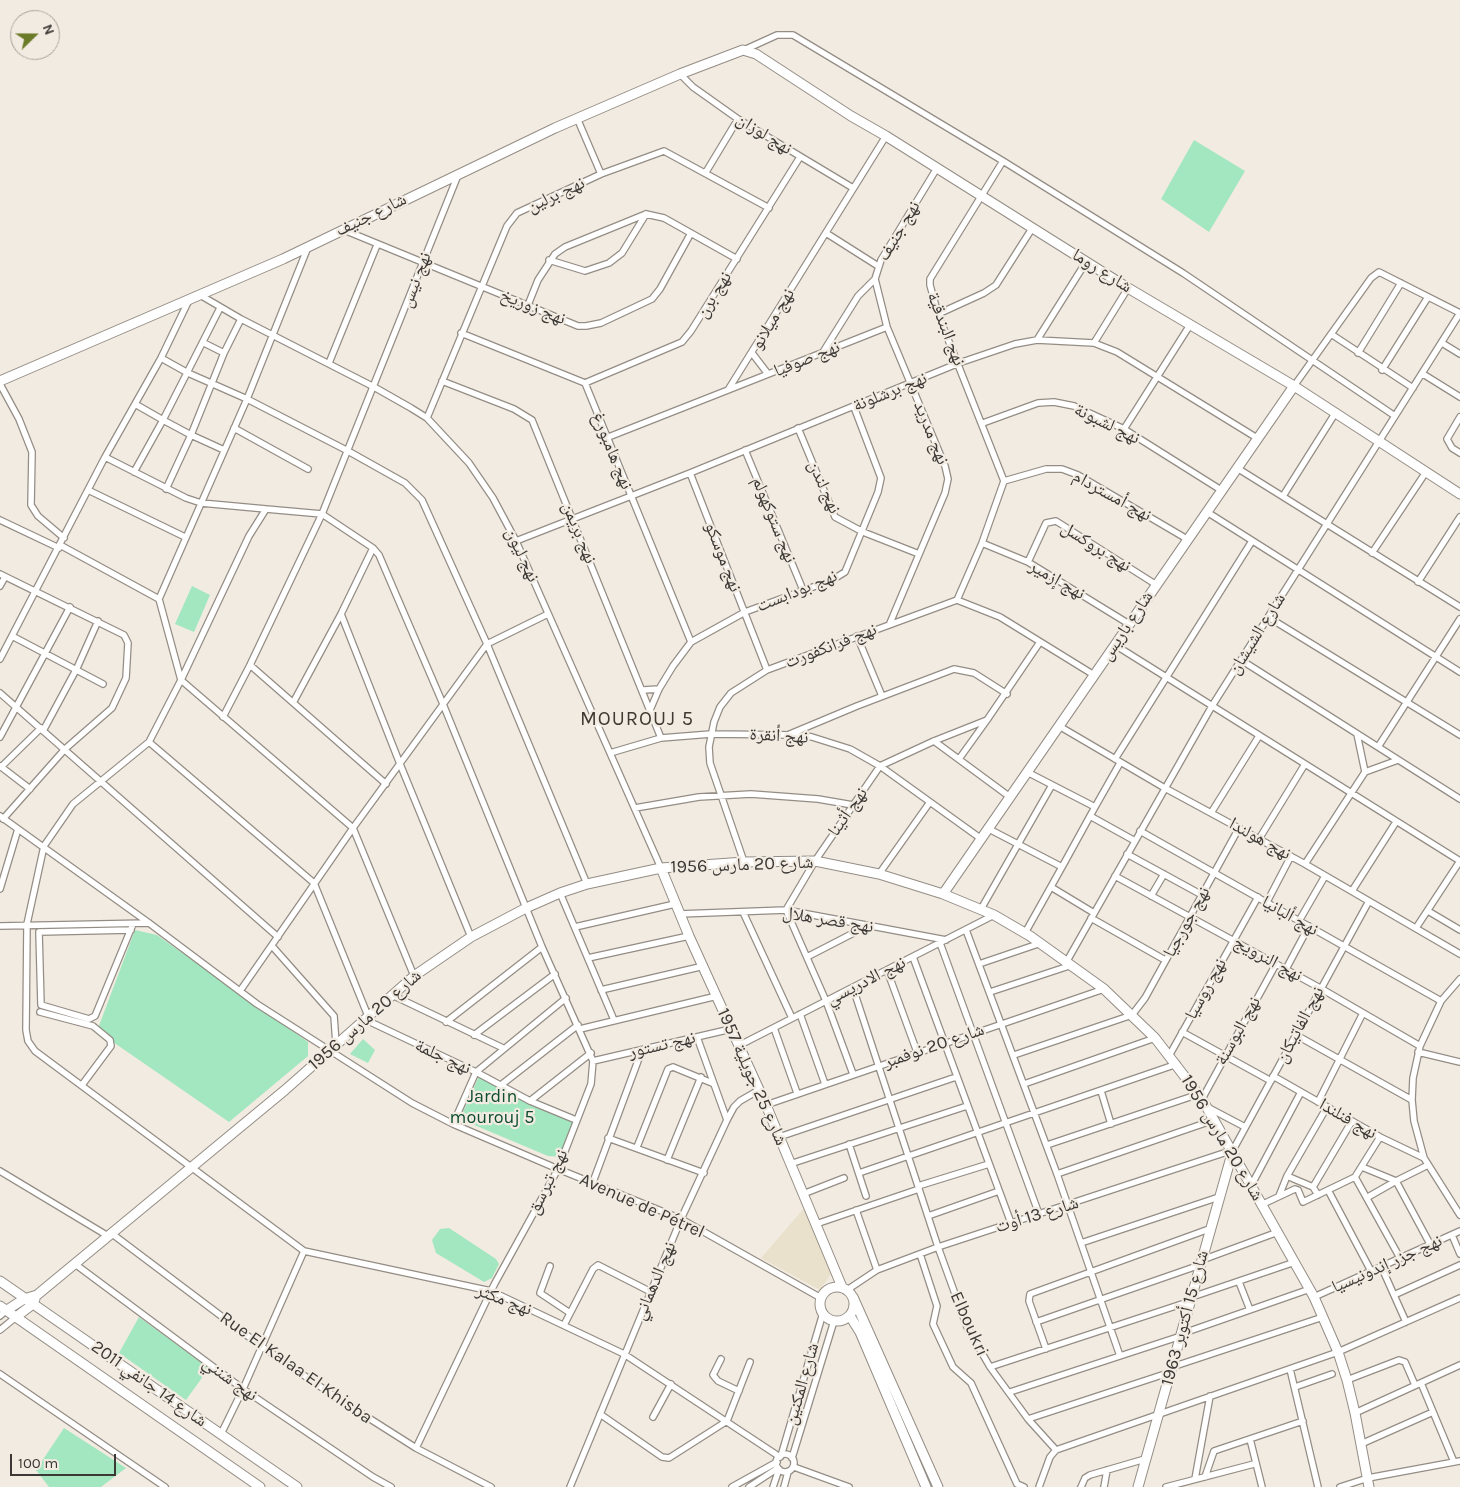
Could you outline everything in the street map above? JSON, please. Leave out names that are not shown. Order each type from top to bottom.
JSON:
[{"type":"street","points":[[743,50],[777,35],[793,35],[1003,161],[1207,288],[1314,359],[1395,416]]},
{"type":"street","name":"شارع جنيف","points":[[0,383],[308,247],[577,118],[680,74],[743,50]]},
{"type":"street","name":"شارع روما","points":[[743,50],[756,54],[851,116],[982,195],[1128,288],[1336,412],[1460,494]]},
{"type":"street","name":"نهج لوزان","points":[[680,74],[693,87],[738,120],[853,188]]},
{"type":"street","points":[[577,118],[601,174]]},
{"type":"street","points":[[706,172],[738,120]]},
{"type":"street","name":"نهج ميلانو","points":[[728,390],[886,136]]},
{"type":"street","name":"نهج برلين","points":[[427,418],[507,226],[517,213],[601,174],[664,151],[706,172],[769,208]]},
{"type":"street","name":"نهج برن","points":[[585,383],[682,342],[737,259],[800,157]]},
{"type":"street","name":"نهج البندقية","points":[[1003,161],[930,279],[930,289],[938,314],[983,423],[1004,481]]},
{"type":"street","name":"نهج جنيف","points":[[887,327],[875,279],[878,266],[937,168]]},
{"type":"street","name":"نهج نيس","points":[[223,717],[322,514],[459,173]]},
{"type":"street","points":[[528,305],[549,260],[566,247],[646,214],[664,218],[737,259]]},
{"type":"street","points":[[549,260],[585,271],[609,263],[622,253],[646,214]]},
{"type":"street","points":[[938,314],[984,294],[996,285],[1033,227]]},
{"type":"street","name":"نهج زوريخ","points":[[343,229],[377,245],[578,326],[601,323],[644,304],[660,289],[692,233]]},
{"type":"street","points":[[826,233],[878,266]]},
{"type":"street","points":[[329,363],[377,245]]},
{"type":"street","points":[[308,247],[247,399],[159,599],[181,680],[353,828],[414,976]]},
{"type":"street","points":[[1037,340],[1086,262]]},
{"type":"street","name":"شارع باريس","points":[[943,894],[1236,468],[1371,278],[1382,272],[1401,283]]},
{"type":"street","points":[[822,353],[858,296],[875,279]]},
{"type":"street","points":[[1358,353],[1401,283],[1460,313]]},
{"type":"street","points":[[1094,342],[1128,288]]},
{"type":"street","name":"نهج ليون","points":[[200,295],[241,320],[374,386],[427,418],[446,437],[483,481],[516,540],[661,868]]},
{"type":"street","points":[[1382,370],[1428,297]]},
{"type":"street","points":[[0,659],[105,457],[161,358],[189,300]]},
{"type":"street","points":[[134,472],[204,343],[220,308]]},
{"type":"street","name":"شارع الشيشان","points":[[1069,963],[1163,787],[1325,524],[1423,374],[1460,313]]},
{"type":"street","points":[[166,489],[191,435],[224,353],[241,320]]},
{"type":"street","points":[[1124,429],[1159,377],[1190,325]]},
{"type":"street","name":"نهج صوفيا","points":[[728,390],[887,327]]},
{"type":"street","name":"نهج مدريد","points":[[887,327],[945,466],[948,479],[946,493],[890,623]]},
{"type":"street","points":[[461,333],[585,383]]},
{"type":"street","points":[[1331,334],[1382,370],[1413,388]]},
{"type":"street","name":"نهج برشلونة","points":[[516,540],[690,473],[798,428],[854,408],[959,364],[1015,344],[1037,340],[1094,342],[1159,377],[1258,438]]},
{"type":"street","points":[[204,343],[224,353]]},
{"type":"street","points":[[1442,343],[1460,354]]},
{"type":"street","points":[[752,353],[768,374]]},
{"type":"street","points":[[161,358],[211,385],[247,399],[348,451],[405,484],[422,500],[487,644],[587,884]]},
{"type":"street","points":[[1423,374],[1460,397]]},
{"type":"street","name":"نهج بريمن","points":[[442,381],[528,416],[536,429],[662,738]]},
{"type":"street","points":[[0,383],[19,419],[32,452],[31,505],[38,516],[64,538]]},
{"type":"street","name":"نهج هامبورغ","points":[[585,383],[691,642]]},
{"type":"street","points":[[606,438],[728,390]]},
{"type":"street","name":"نهج لشبونة","points":[[983,423],[1038,403],[1054,402],[1088,410],[1124,429],[1221,490]]},
{"type":"street","points":[[135,404],[191,435],[224,450]]},
{"type":"street","name":"نهج بودابست","points":[[650,710],[659,689],[691,642],[745,612],[843,575],[863,532],[878,492],[881,478],[854,408]]},
{"type":"street","points":[[1284,496],[1336,412]]},
{"type":"street","points":[[1460,417],[1447,439],[1452,448],[1460,453]]},
{"type":"street","points":[[234,428],[308,469]]},
{"type":"street","name":"نهج لندن","points":[[798,428],[835,517],[863,532],[919,554]]},
{"type":"street","name":"نهج ستوكهولم","points":[[745,450],[803,590]]},
{"type":"street","points":[[105,457],[166,489],[201,503],[322,514],[373,548],[341,614],[294,701]]},
{"type":"street","points":[[1236,468],[1284,496],[1325,524],[1460,607]]},
{"type":"street","name":"نهج أمستردام","points":[[1004,481],[1046,469],[1062,469],[1078,474],[1187,539]]},
{"type":"street","points":[[1372,553],[1426,472]]},
{"type":"street","name":"نهج موسكو","points":[[690,473],[767,670]]},
{"type":"street","points":[[1004,481],[982,543],[957,600],[1000,617],[1094,675]]},
{"type":"street","points":[[88,490],[185,537]]},
{"type":"street","points":[[27,924],[44,846],[73,804],[149,742],[181,680],[249,536],[266,509]]},
{"type":"street","points":[[1207,512],[1460,672]]},
{"type":"street","points":[[1418,582],[1460,516]]},
{"type":"street","points":[[0,520],[59,546],[159,599]]},
{"type":"street","name":"نهج بروكسل","points":[[1028,562],[1046,523],[1056,521],[1156,584]]},
{"type":"street","points":[[1025,932],[1166,677],[1252,542]]},
{"type":"street","name":"نهج إزمير","points":[[982,543],[1028,562],[1129,624]]},
{"type":"street","name":"نهج تبرسق","points":[[373,548],[386,568],[542,947],[593,1061],[591,1084],[558,1169],[491,1291],[416,1448]]},
{"type":"street","points":[[0,586],[2,575],[98,621],[126,637],[128,643],[126,678],[112,708],[65,749],[2,817]]},
{"type":"street","name":"نهج فرانكفورت","points":[[744,862],[710,763],[711,734],[720,707],[731,692],[767,670],[890,623],[957,600]]},
{"type":"street","points":[[0,737],[70,607]]},
{"type":"street","points":[[341,614],[471,937]]},
{"type":"street","points":[[240,991],[353,828],[487,644],[548,614]]},
{"type":"street","points":[[1268,616],[1460,735]]},
{"type":"street","points":[[1378,747],[1460,619]]},
{"type":"street","points":[[30,788],[0,766],[42,729],[77,668],[98,621]]},
{"type":"street","points":[[12,636],[77,668],[103,684]]},
{"type":"street","points":[[857,636],[882,696]]},
{"type":"street","points":[[959,758],[1007,694],[1040,642]]},
{"type":"street","points":[[1115,645],[1460,861],[1416,928]]},
{"type":"street","points":[[1241,660],[1460,799]]},
{"type":"street","points":[[250,664],[386,784]]},
{"type":"street","points":[[788,735],[882,696],[954,669],[974,673],[1007,694]]},
{"type":"street","points":[[643,690],[659,689]]},
{"type":"street","points":[[0,693],[65,749],[99,782],[278,937]]},
{"type":"street","points":[[880,766],[934,741],[987,720]]},
{"type":"street","name":"نهج هولندا","points":[[1058,726],[1163,787],[1291,856],[1460,954]]},
{"type":"street","name":"نهج أنقرة","points":[[610,753],[662,738],[711,734],[812,737],[850,749],[880,766],[980,838]]},
{"type":"street","points":[[1357,734],[1365,772]]},
{"type":"street","points":[[1210,813],[1259,736]]},
{"type":"street","points":[[934,741],[1010,797]]},
{"type":"street","points":[[149,742],[314,883],[366,1018]]},
{"type":"street","points":[[1305,864],[1365,772],[1398,760]]},
{"type":"street","points":[[1259,839],[1305,764]]},
{"type":"street","name":"نهج أثينا","points":[[786,910],[815,861],[880,766]]},
{"type":"street","points":[[1027,772],[1095,808]]},
{"type":"street","points":[[981,910],[1052,785]]},
{"type":"street","points":[[635,808],[720,795],[784,796],[853,805]]},
{"type":"street","points":[[879,874],[930,802]]},
{"type":"street","points":[[1090,816],[1135,841]]},
{"type":"street","name":"Avenue de Pétrel","points":[[2,817],[257,1004],[412,1103],[453,1124],[681,1219],[821,1298]]},
{"type":"street","points":[[1352,891],[1396,822]]},
{"type":"street","points":[[0,889],[18,828]]},
{"type":"street","points":[[987,828],[1062,867]]},
{"type":"street","name":"نهج جورجيا","points":[[1132,1015],[1145,998],[1239,828]]},
{"type":"street","name":"نهج ألبانيا","points":[[1140,831],[1441,1000]]},
{"type":"street","points":[[1127,854],[1202,895]]},
{"type":"street","points":[[1267,902],[1291,856]]},
{"type":"street","name":"شارع 20 مارس 1956","points":[[2,1311],[24,1299],[37,1295],[285,1090],[414,976],[471,937],[526,908],[560,893],[587,884],[661,868],[744,862],[815,861],[879,874],[943,894],[994,915],[1025,932],[1104,989],[1155,1038],[1202,1100],[1252,1184],[1312,1293],[1338,1352],[1347,1380],[1356,1413],[1369,1483]]},
{"type":"street","name":"شارع 25 جويلية 1957","points":[[661,868],[679,914],[766,1104],[816,1224],[938,1487]]},
{"type":"street","points":[[1151,896],[1164,874]]},
{"type":"street","name":"نهج النرويج","points":[[1115,876],[1286,969],[1420,1046]]},
{"type":"street","points":[[1300,921],[1325,876]]},
{"type":"street","points":[[1051,887],[1093,916],[1165,960]]},
{"type":"street","points":[[560,893],[614,1020]]},
{"type":"street","name":"نهج روسيا","points":[[1169,1056],[1258,897]]},
{"type":"street","name":"نهج الفاتيكان","points":[[1232,1150],[1369,901]]},
{"type":"street","points":[[575,927],[675,904]]},
{"type":"street","points":[[786,910],[826,1001],[853,1074]]},
{"type":"street","name":"نهج قصر هلال","points":[[679,914],[786,910],[946,940]]},
{"type":"street","points":[[1428,911],[1460,930]]},
{"type":"street","points":[[743,912],[792,1018]]},
{"type":"street","name":"نهج الادريسي","points":[[738,1046],[994,915]]},
{"type":"street","points":[[132,927],[95,1016],[89,1019],[41,1005],[39,932],[132,927],[149,923]]},
{"type":"street","points":[[0,926],[27,924],[132,927]]},
{"type":"street","name":"نهج مكثر","points":[[27,924],[26,1030],[28,1041],[35,1050],[304,1251],[491,1291],[624,1354],[728,1421],[779,1458]]},
{"type":"street","points":[[807,957],[867,926]]},
{"type":"street","points":[[1286,969],[1309,926]]},
{"type":"street","points":[[966,930],[1047,1145],[1067,1206],[1102,1298],[1120,1356]]},
{"type":"street","points":[[588,958],[689,936]]},
{"type":"street","points":[[940,943],[1039,1214]]},
{"type":"street","points":[[979,964],[1041,943]]},
{"type":"street","points":[[272,946],[334,1016],[336,1044]]},
{"type":"street","points":[[446,1022],[542,947]]},
{"type":"street","points":[[913,957],[1011,1222]]},
{"type":"street","points":[[990,992],[1069,963]]},
{"type":"street","name":"نهج البوسنة","points":[[1202,1100],[1224,1056],[1276,964]]},
{"type":"street","points":[[601,990],[704,966]]},
{"type":"street","points":[[887,970],[917,1052]]},
{"type":"street","points":[[474,1035],[555,974]]},
{"type":"street","points":[[1460,979],[1441,1000],[1420,1046],[1413,1078],[1412,1100],[1414,1121],[1424,1158],[1460,1215]]},
{"type":"street","name":"Elboukri","points":[[854,988],[938,1247],[967,1327],[990,1367],[1028,1418],[1056,1450]]},
{"type":"street","name":"شارع 20 نوفمبر","points":[[766,1104],[1104,989]]},
{"type":"street","points":[[392,995],[503,1048]]},
{"type":"street","points":[[501,1086],[579,1027],[716,996]]},
{"type":"street","points":[[453,1124],[476,1072],[566,998]]},
{"type":"street","points":[[40,1012],[93,1026],[111,1043],[82,1085]]},
{"type":"street","points":[[800,1014],[824,1084]]},
{"type":"street","points":[[1318,1102],[1363,1014]]},
{"type":"street","points":[[1014,1055],[1132,1015]]},
{"type":"street","name":"نهج جلمة","points":[[366,1018],[501,1086],[576,1120]]},
{"type":"street","points":[[774,1028],[797,1093]]},
{"type":"street","name":"نهج تستور","points":[[593,1061],[731,1029]]},
{"type":"street","name":"نهج فنلندا","points":[[1182,1032],[1224,1056],[1301,1092],[1380,1137],[1424,1158]]},
{"type":"street","points":[[1296,1035],[1412,1100]]},
{"type":"street","points":[[697,1037],[712,1083],[727,1120]]},
{"type":"street","points":[[1024,1084],[1155,1038]]},
{"type":"street","points":[[593,1182],[642,1050]]},
{"type":"street","points":[[1418,1052],[1460,1062]]},
{"type":"street","points":[[530,1100],[590,1053]]},
{"type":"street","points":[[858,1173],[1035,1114],[1176,1064]]},
{"type":"street","points":[[637,1147],[666,1072],[673,1067],[712,1083]]},
{"type":"street","points":[[668,1160],[701,1077]]},
{"type":"street","points":[[779,1137],[956,1077]]},
{"type":"street","name":"نهج الدهماني","points":[[570,1487],[681,1219],[727,1120],[740,1101],[759,1090]]},
{"type":"street","points":[[1101,1091],[1111,1124]]},
{"type":"street","points":[[1252,1184],[1301,1092]]},
{"type":"street","points":[[1047,1145],[1111,1124],[1202,1100],[1245,1127]]},
{"type":"street","points":[[790,1164],[967,1106]]},
{"type":"street","points":[[1279,1196],[1287,1176],[1327,1107]]},
{"type":"street","points":[[1057,1174],[1214,1120]]},
{"type":"street","points":[[1313,1187],[1352,1121]]},
{"type":"street","points":[[1263,1204],[1296,1189],[1303,1202],[1356,1177],[1380,1137]]},
{"type":"street","points":[[608,1138],[704,1173]]},
{"type":"street","points":[[849,1144],[866,1196]]},
{"type":"street","name":"شارع 15 أكتوبر 1963","points":[[1138,1487],[1232,1150]]},
{"type":"street","name":"شارع 13 أوت","points":[[847,1291],[878,1270],[938,1247],[1232,1150]]},
{"type":"street","points":[[816,1224],[989,1164]]},
{"type":"street","points":[[1368,1197],[1428,1165]]},
{"type":"street","points":[[1362,1167],[1396,1182],[1430,1244]]},
{"type":"street","name":"Rue El Kalaa El Khisba","points":[[0,1171],[110,1234],[261,1346],[334,1396],[416,1448],[491,1487]]},
{"type":"street","points":[[1287,1176],[1313,1187],[1318,1195]]},
{"type":"street","points":[[1356,1177],[1400,1258]]},
{"type":"street","points":[[803,1194],[844,1178]]},
{"type":"street","points":[[1328,1190],[1371,1271]]},
{"type":"street","points":[[928,1216],[999,1191]]},
{"type":"street","points":[[1081,1243],[1219,1197]]},
{"type":"street","points":[[856,1210],[878,1270]]},
{"type":"street","points":[[1046,1349],[1029,1301],[1030,1294],[1091,1270],[1209,1229]]},
{"type":"street","name":"نهج جزر إندونيسيا","points":[[1010,1392],[1250,1310],[1312,1293],[1371,1271],[1460,1231]]},
{"type":"street","points":[[1036,1322],[1201,1263],[1278,1232]]},
{"type":"street","points":[[1452,1235],[1460,1254]]},
{"type":"street","points":[[221,1434],[304,1251]]},
{"type":"street","points":[[920,1254],[937,1306],[933,1324],[953,1367],[971,1383],[1017,1484],[1024,1487]]},
{"type":"street","points":[[990,1367],[1111,1328],[1294,1262]]},
{"type":"street","name":"نهج شنني","points":[[74,1264],[243,1389],[373,1478],[391,1487]]},
{"type":"street","points":[[564,1326],[593,1269],[598,1265],[650,1292]]},
{"type":"street","points":[[1394,1295],[1460,1265]]},
{"type":"street","points":[[550,1266],[540,1293],[570,1314]]},
{"type":"street","points":[[1381,1266],[1406,1322]]},
{"type":"street","name":"شارع 14 جانفي 2011","points":[[0,1281],[297,1487]]},
{"type":"street","points":[[1239,1282],[1250,1310]]},
{"type":"street","points":[[829,1289],[847,1291],[854,1303],[850,1316],[834,1321],[823,1313],[821,1298],[829,1289]]},
{"type":"street","name":"شارع 20 مارس 1956","points":[[33,1304],[37,1295]]},
{"type":"street","points":[[1039,1487],[1050,1457],[1056,1450],[1338,1352],[1460,1298]]},
{"type":"street","points":[[0,1330],[33,1304]]},
{"type":"street","name":"شارع 14 جانفي 2011","points":[[2,1311],[16,1317],[260,1487]]},
{"type":"street","name":"شارع المكنين","points":[[779,1458],[823,1313]]},
{"type":"street","points":[[850,1316],[860,1332],[926,1487]]},
{"type":"street","points":[[1028,1418],[1323,1317]]},
{"type":"street","name":"شارع المكنين","points":[[792,1458],[834,1321]]},
{"type":"street","points":[[721,1359],[713,1375],[718,1381],[739,1391]]},
{"type":"street","points":[[1347,1380],[1399,1360],[1405,1362],[1414,1386]]},
{"type":"street","points":[[600,1414],[662,1457],[669,1458],[728,1421],[750,1362]]},
{"type":"street","points":[[1356,1413],[1460,1365]]},
{"type":"street","points":[[1290,1369],[1318,1487]]},
{"type":"street","points":[[0,1374],[163,1486]]},
{"type":"street","points":[[1295,1386],[1332,1374]]},
{"type":"street","points":[[1340,1487],[1369,1483],[1457,1461],[1433,1412],[1421,1382]]},
{"type":"street","points":[[653,1417],[671,1384]]},
{"type":"street","points":[[1195,1479],[1210,1396]]},
{"type":"street","points":[[1362,1444],[1433,1412]]},
{"type":"street","points":[[1205,1476],[1212,1452],[1303,1421]]},
{"type":"street","points":[[1250,1439],[1254,1464],[1262,1487]]},
{"type":"street","points":[[732,1487],[786,1454],[792,1458],[794,1467]]},
{"type":"street","points":[[773,1487],[779,1458]]},
{"type":"street","points":[[1081,1487],[1085,1478],[1145,1459]]},
{"type":"street","points":[[1166,1487],[1254,1464]]},
{"type":"street","points":[[784,1487],[788,1472],[794,1467]]},
{"type":"street","points":[[794,1467],[849,1487]]},
{"type":"street","points":[[749,1487],[778,1469],[788,1472]]},
{"type":"street","points":[[1104,1487],[1107,1470]]},
{"type":"shaded area","points":[[805,1207],[831,1274],[820,1290],[761,1258]]},
{"type":"green space","points":[[1194,140],[1245,171],[1209,232],[1161,199]]},
{"type":"green space","points":[[192,586],[210,595],[194,632],[175,624]]},
{"type":"green space","points":[[135,930],[157,935],[308,1042],[308,1056],[229,1122],[97,1031]]},
{"type":"green space","points":[[363,1039],[375,1050],[368,1063],[350,1054]]},
{"type":"green space","name":"Jardin mourouj 5","points":[[479,1076],[574,1123],[562,1157],[548,1156],[460,1119]]},
{"type":"green space","points":[[449,1228],[496,1259],[499,1264],[492,1278],[484,1282],[436,1253],[432,1240],[440,1229]]},
{"type":"green space","points":[[139,1317],[209,1368],[186,1400],[119,1353]]},
{"type":"green space","points":[[64,1428],[126,1468],[101,1487],[49,1487],[36,1470]]},
{"type":"district","name":"MOUROUJ 5","points":[[637,719]]}]
